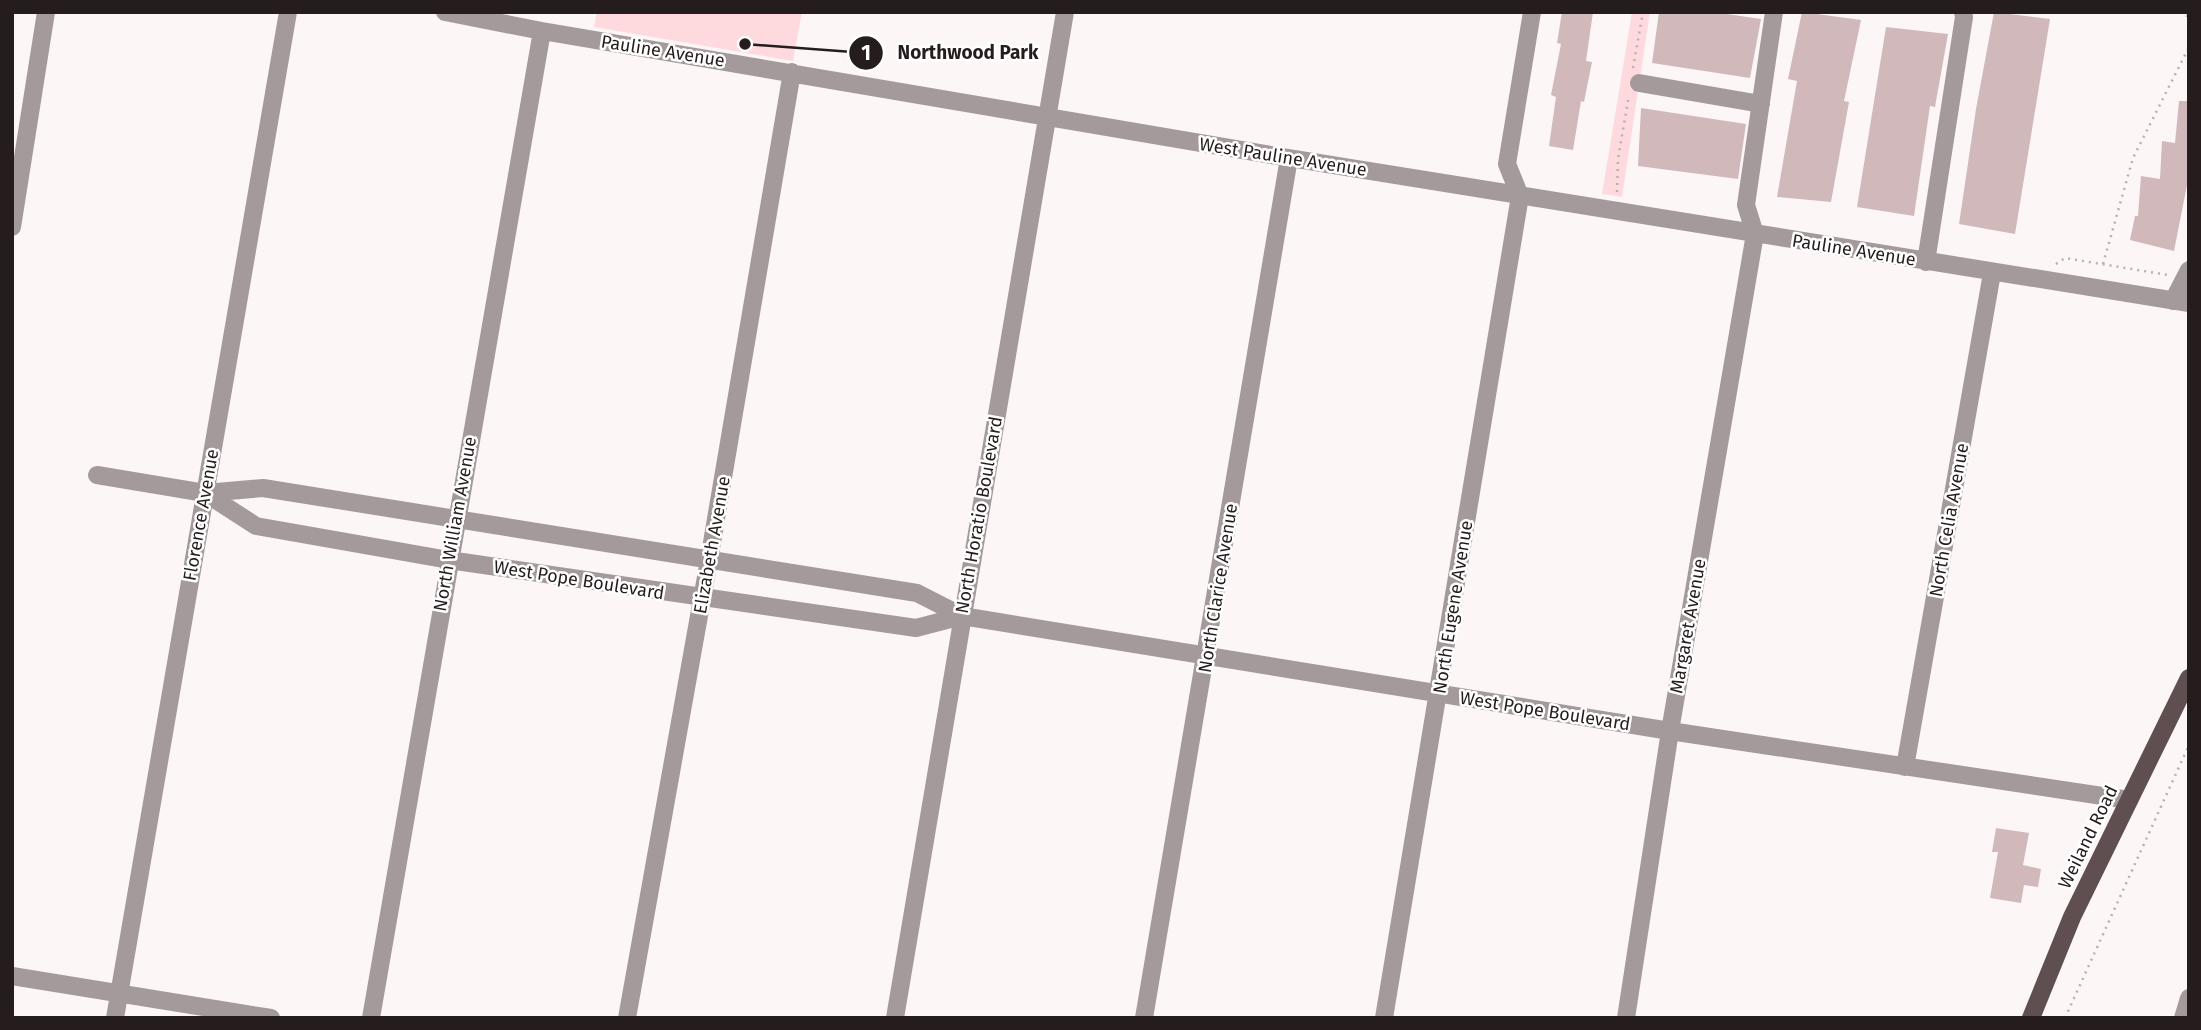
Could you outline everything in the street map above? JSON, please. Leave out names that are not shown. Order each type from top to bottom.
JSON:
[{"type":"main road","name":"Weiland Road","points":[[2031,1018],[2072,917],[2189,678]]},
{"type":"street","points":[[12,227],[46,12]]},
{"type":"street","name":"Florence Avenue","points":[[115,1018],[288,12]]},
{"type":"street","name":"Pauline Avenue","points":[[445,12],[1046,117]]},
{"type":"street","name":"North Horatio Boulevard","points":[[895,1018],[1065,12]]},
{"type":"street","points":[[1520,195],[1507,164],[1532,12]]},
{"type":"street","points":[[1755,234],[1746,205],[1774,12]]},
{"type":"street","points":[[1926,262],[1963,12]]},
{"type":"street","name":"North William Avenue","points":[[371,1018],[542,31]]},
{"type":"street","name":"Elizabeth Avenue","points":[[627,1018],[703,598],[792,72]]},
{"type":"street","points":[[1633,85],[1761,104]]},
{"type":"street","name":"West Pauline Avenue","points":[[1046,117],[1520,195]]},
{"type":"street","name":"North Clarice Avenue","points":[[1144,1018],[1289,158]]},
{"type":"street","name":"Pauline Avenue","points":[[1520,195],[2181,302]]},
{"type":"street","name":"North Eugene Avenue","points":[[1384,1018],[1520,195]]},
{"type":"street","name":"Margaret Avenue","points":[[1626,1018],[1670,731],[1755,234]]},
{"type":"street","name":"North Celia Avenue","points":[[1905,767],[1992,273]]},
{"type":"street","points":[[2181,302],[2187,274]]},
{"type":"street","name":"West Pope Boulevard","points":[[97,475],[205,493],[263,488],[917,593],[962,616],[1670,731],[2129,800]]},
{"type":"street","name":"West Pope Boulevard","points":[[205,493],[256,526],[449,560],[916,628],[962,616]]},
{"type":"street","points":[[12,976],[271,1018]]},
{"type":"street","points":[[2183,1018],[2189,998]]},
{"type":"path","points":[[1614,211],[1619,176],[1618,159],[1633,85],[1643,12]]},
{"type":"path","points":[[2180,12],[2189,17]]},
{"type":"path","points":[[2103,264],[2133,158],[2189,47]]},
{"type":"path","points":[[2035,279],[2065,258],[2187,274]]},
{"type":"path","points":[[2065,1018],[2189,746]]},
{"type":"shaded area","points":[[597,12],[802,12],[793,61],[594,27]]},
{"type":"shaded area","points":[[1632,12],[1650,12],[1622,197],[1602,194]]},
{"type":"building","points":[[1562,12],[1593,12],[1586,61],[1592,62],[1584,102],[1581,101],[1573,150],[1549,146],[1556,97],[1551,95],[1561,44],[1557,43]]},
{"type":"building","points":[[1659,12],[1713,12],[1761,19],[1750,78],[1652,63]]},
{"type":"building","points":[[1802,12],[1861,20],[1844,101],[1849,102],[1831,202],[1777,197],[1797,81],[1788,79]]},
{"type":"building","points":[[1994,12],[2050,19],[2015,234],[1959,224]]},
{"type":"building","points":[[1886,27],[1948,34],[1935,107],[1930,106],[1914,216],[1857,207]]},
{"type":"building","points":[[2179,101],[2189,101],[2189,175],[2174,251],[2130,240],[2135,216],[2138,216],[2141,176],[2160,179],[2162,141],[2175,143]]},
{"type":"building","points":[[1641,108],[1746,124],[1738,179],[1638,166]]},
{"type":"building","points":[[1996,828],[2029,833],[2023,865],[2041,869],[2038,887],[2024,885],[2021,903],[1990,898],[1998,852],[1992,852]]},
{"type":"place","name":"Northwood Park","points":[[745,44]]}]
